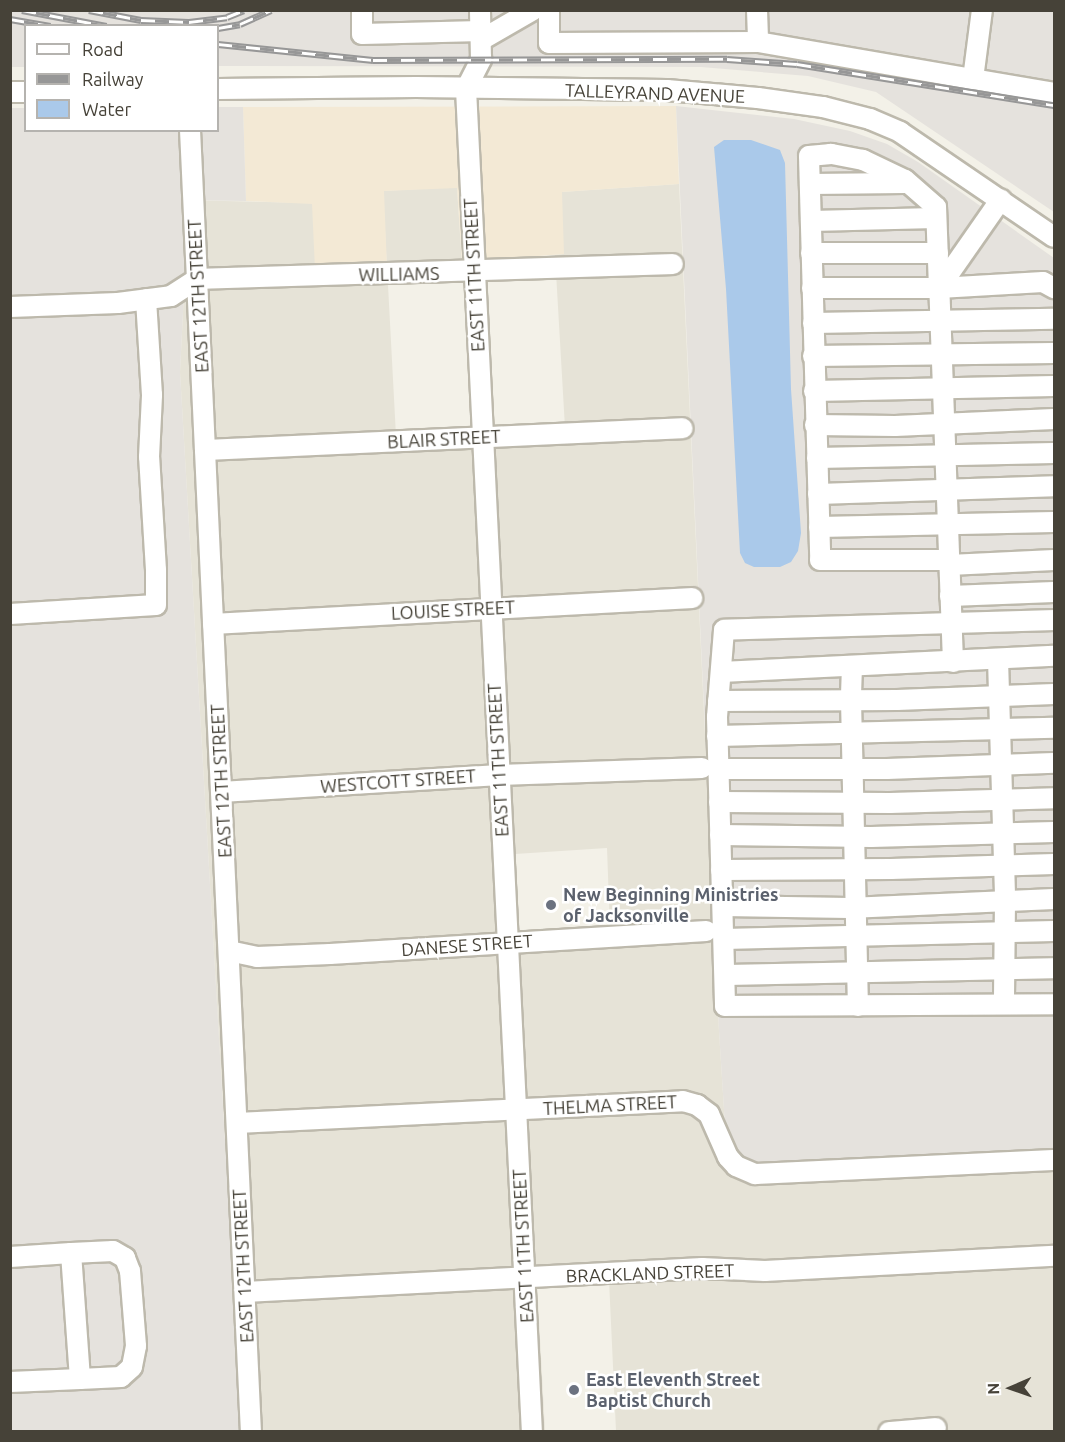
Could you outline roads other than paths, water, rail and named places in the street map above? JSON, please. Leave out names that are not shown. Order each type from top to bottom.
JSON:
[{"type":"street","points":[[362,10],[362,34],[481,36],[538,11],[549,43],[758,42],[1054,93]]},
{"type":"street","points":[[466,89],[481,59],[480,10]]},
{"type":"street","points":[[757,10],[758,42]]},
{"type":"street","points":[[973,79],[982,10]]},
{"type":"street","name":"TALLEYRAND AVENUE","points":[[219,89],[667,90],[758,98],[823,107],[870,119],[900,132],[1054,237]]},
{"type":"street","name":"EAST 11TH STREET","points":[[466,89],[532,1431]]},
{"type":"street","name":"EAST 12TH STREET","points":[[190,132],[251,1431]]},
{"type":"street","points":[[953,662],[950,596],[949,562],[948,526],[946,491],[943,389],[941,356],[941,321],[936,207],[908,183],[863,160],[831,154],[809,156],[820,560],[949,562],[1054,560]]},
{"type":"street","points":[[810,184],[908,183]]},
{"type":"street","points":[[939,288],[1001,199]]},
{"type":"street","points":[[811,221],[936,218]]},
{"type":"street","points":[[811,253],[938,253]]},
{"type":"street","name":"WILLIAMS","points":[[197,279],[673,264]]},
{"type":"street","points":[[10,307],[118,303],[171,296],[197,279]]},
{"type":"street","points":[[812,288],[1049,285]]},
{"type":"street","points":[[10,614],[156,605],[149,458],[152,395],[146,299]]},
{"type":"street","points":[[813,323],[1054,319]]},
{"type":"street","points":[[813,356],[1054,353]]},
{"type":"street","points":[[814,391],[1054,386]]},
{"type":"street","points":[[816,425],[944,424],[1054,419]]},
{"type":"street","name":"BLAIR STREET","points":[[205,450],[682,428]]},
{"type":"street","points":[[817,458],[1054,453]]},
{"type":"street","points":[[818,494],[1054,486]]},
{"type":"street","points":[[819,527],[1054,522]]},
{"type":"street","points":[[950,596],[1054,592]]},
{"type":"street","name":"LOUISE STREET","points":[[213,624],[490,607],[692,598]]},
{"type":"street","points":[[1054,620],[724,630],[717,736],[710,768],[719,802],[723,906],[715,935],[725,975],[725,1006],[1054,1004]]},
{"type":"street","points":[[721,672],[1054,656]]},
{"type":"street","points":[[998,659],[1005,901],[1004,1004]]},
{"type":"street","points":[[852,666],[858,1006]]},
{"type":"street","points":[[718,701],[1054,694]]},
{"type":"street","points":[[717,736],[1054,728]]},
{"type":"street","name":"WESTCOTT STREET","points":[[221,792],[499,775],[710,768],[854,769],[1054,763]]},
{"type":"street","points":[[719,802],[853,803],[1054,798]]},
{"type":"street","points":[[720,835],[854,837],[1054,832]]},
{"type":"street","points":[[722,870],[1054,864]]},
{"type":"street","points":[[723,906],[856,907],[1054,899]]},
{"type":"street","name":"DANESE STREET","points":[[229,951],[257,957],[507,942],[715,935],[856,937],[1054,931]]},
{"type":"street","points":[[725,975],[1054,968]]},
{"type":"street","name":"THELMA STREET","points":[[237,1123],[683,1101],[697,1105],[709,1114],[728,1157],[736,1166],[755,1174],[1054,1160]]},
{"type":"street","points":[[10,1382],[121,1377],[132,1367],[136,1346],[130,1271],[125,1258],[113,1251],[71,1253],[12,1261]]},
{"type":"street","points":[[71,1253],[80,1379]]},
{"type":"street","name":"BRACKLAND STREET","points":[[245,1292],[702,1268],[765,1271],[1054,1256]]},
{"type":"street","points":[[889,1431],[936,1428]]},
{"type":"water","points":[[724,140],[751,140],[780,150],[785,163],[791,389],[801,533],[798,551],[791,562],[780,567],[754,567],[745,563],[740,553],[726,289],[714,147]]},
{"type":"railway","points":[[22,10],[96,24]]},
{"type":"railway","points":[[89,10],[141,20],[189,22],[227,17],[244,10]]},
{"type":"railway","points":[[219,28],[240,24],[271,10]]},
{"type":"railway","points":[[10,19],[39,24]]},
{"type":"railway","points":[[219,44],[373,60],[727,59],[797,64],[1054,105]]},
{"type":"place","name":"New Beginning Ministries of Jacksonville","points":[[551,905]]},
{"type":"place","name":"East Eleventh Street Baptist Church","points":[[574,1390]]}]
